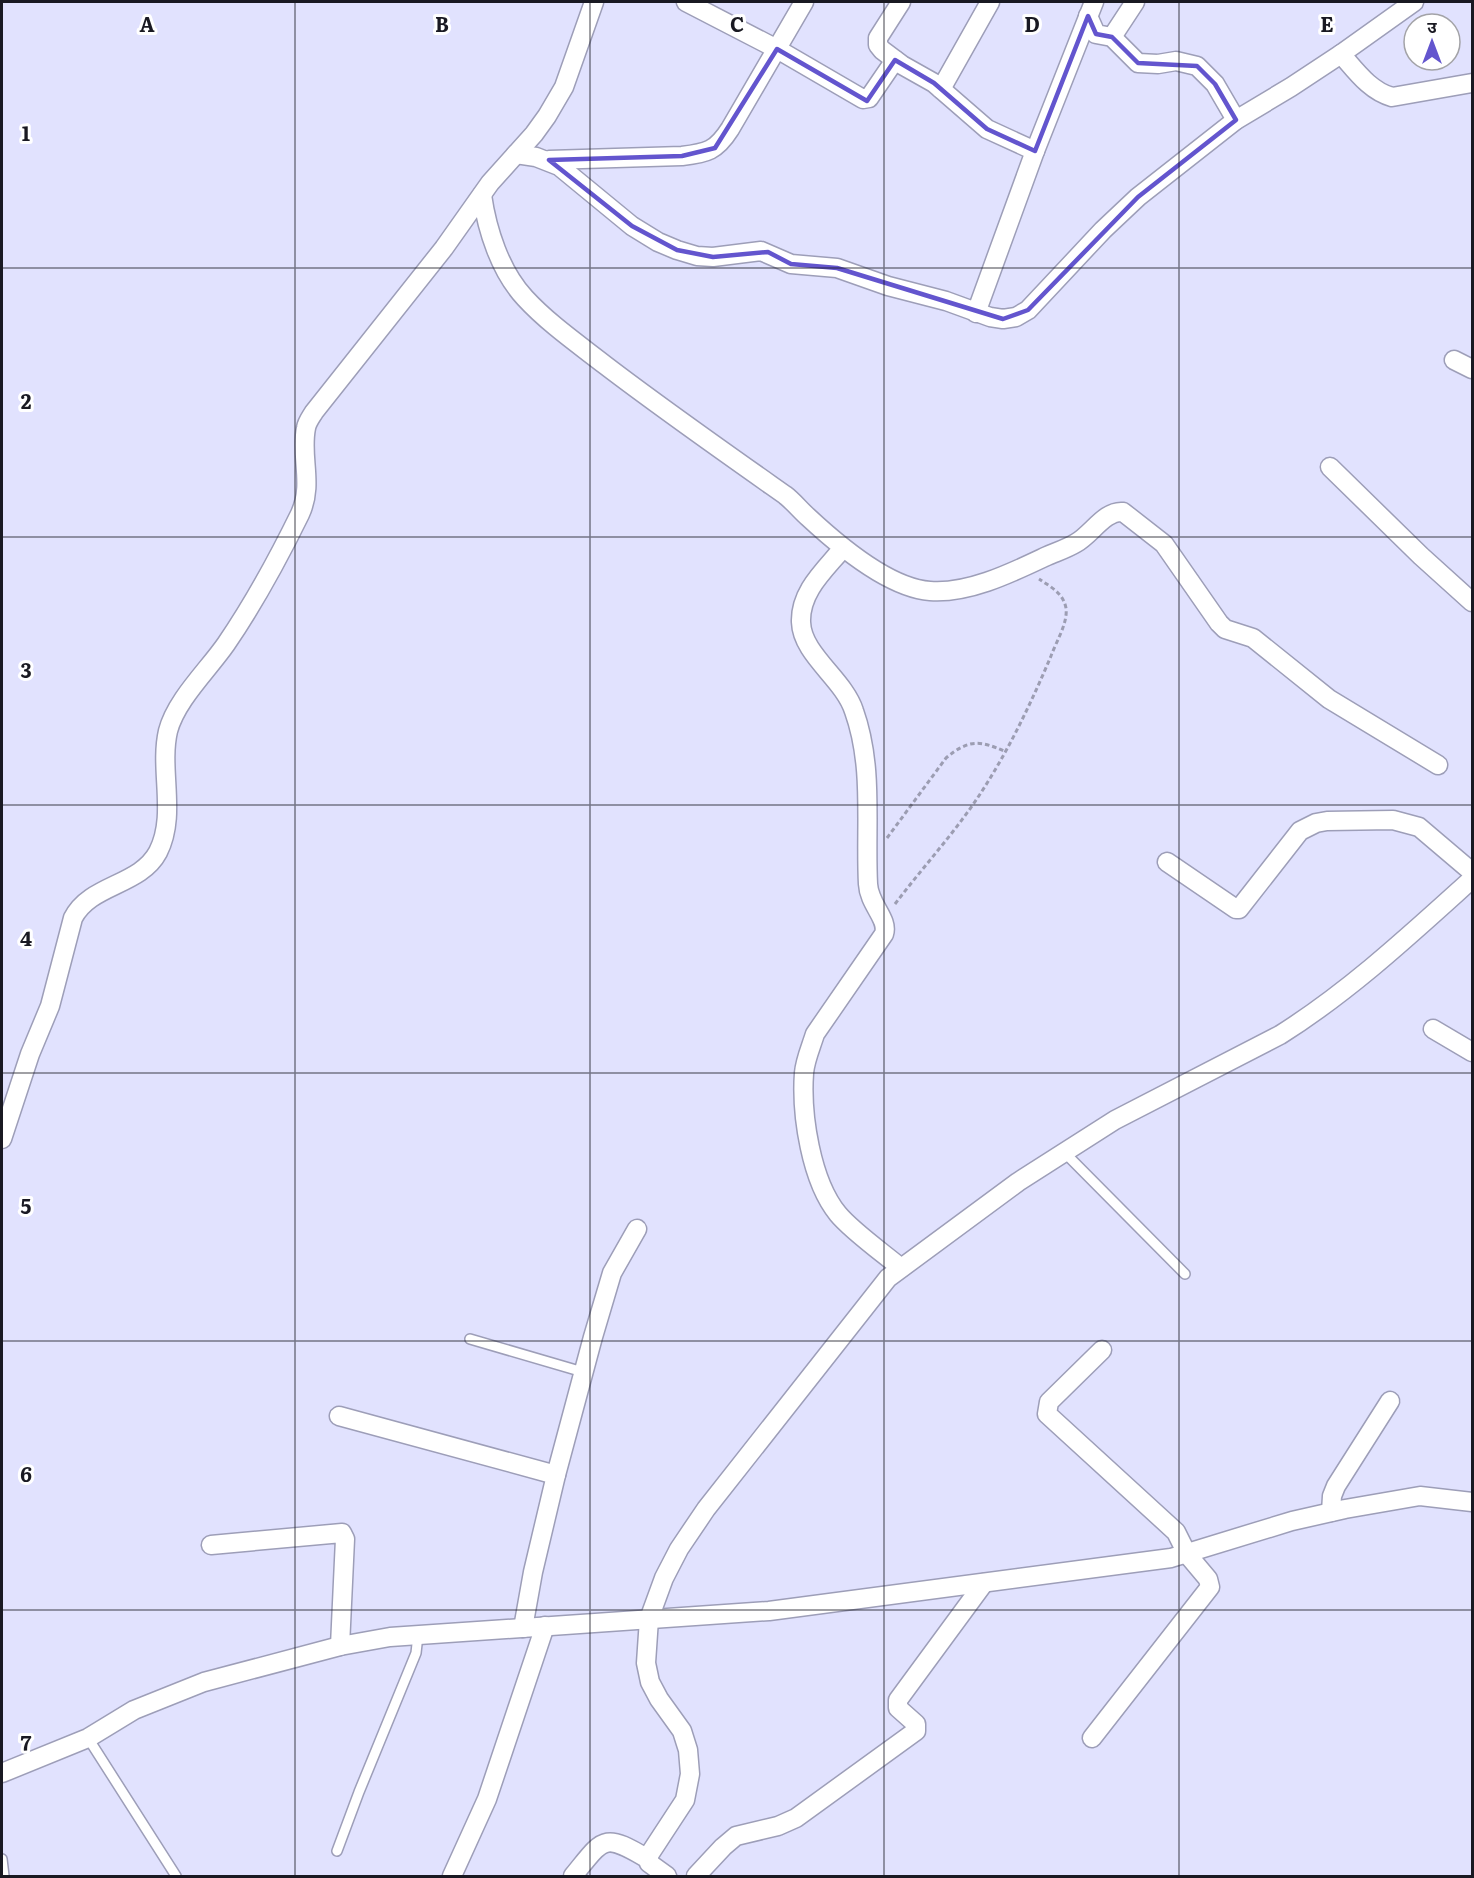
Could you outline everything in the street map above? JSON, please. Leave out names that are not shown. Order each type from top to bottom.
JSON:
[{"type":"street","points":[[2,1139],[30,1054],[50,1006],[77,910],[89,899],[146,867],[157,854],[163,840],[166,824],[165,749],[168,730],[174,715],[226,643],[261,588],[301,511],[308,475],[306,425],[444,248],[490,183],[548,116],[564,87],[594,2]]},
{"type":"street","points":[[686,2],[777,49],[863,99],[869,98],[895,60]]},
{"type":"street","points":[[516,154],[549,160],[682,156],[702,154],[715,148],[730,129],[804,2]]},
{"type":"street","points":[[901,2],[878,38],[878,45],[882,50],[934,83],[987,129],[1035,151]]},
{"type":"street","points":[[941,89],[990,2]]},
{"type":"street","points":[[1112,37],[1135,2]]},
{"type":"street","points":[[549,160],[632,226],[658,242],[677,250],[697,256],[714,257],[768,252],[791,264],[837,268],[888,286],[946,301],[976,313],[1003,319],[1016,317],[1028,310],[1103,230],[1138,197],[1236,120],[1341,54],[1414,2]]},
{"type":"street","points":[[1091,9],[1096,34],[1112,37],[1138,63],[1158,64],[1176,61],[1197,66],[1215,84],[1236,120]]},
{"type":"street","points":[[976,313],[1035,151],[1091,9]]},
{"type":"street","points":[[1341,54],[1372,88],[1392,97],[1473,83]]},
{"type":"street","points":[[482,195],[485,216],[498,254],[524,297],[561,331],[660,407],[788,497],[843,548],[900,583],[916,589],[932,591],[968,586],[1009,574],[1074,544],[1111,514],[1123,512],[1164,544],[1225,629],[1253,638],[1329,699],[1438,765]]},
{"type":"street","points":[[1454,360],[1473,369]]},
{"type":"street","points":[[1330,466],[1421,556],[1473,602]]},
{"type":"street","points":[[843,548],[806,593],[801,608],[801,625],[805,640],[845,692],[854,708],[859,725],[867,787],[868,887],[870,899],[886,928],[816,1034],[808,1052],[804,1072],[804,1091],[809,1153],[829,1201],[839,1215],[901,1268]]},
{"type":"street","points":[[1167,862],[1239,909],[1286,847],[1300,831],[1308,826],[1327,821],[1393,820],[1419,827],[1473,872]]},
{"type":"street","points":[[648,1859],[684,1800],[690,1774],[688,1750],[682,1731],[650,1682],[646,1663],[649,1619],[664,1578],[679,1549],[706,1509],[888,1278],[1018,1182],[1115,1120],[1272,1039],[1302,1021],[1392,951],[1473,879]]},
{"type":"street","points":[[1433,1029],[1473,1052]]},
{"type":"street","points":[[523,1628],[533,1572],[583,1372],[612,1273],[637,1229]]},
{"type":"street","points":[[1092,1738],[1210,1587],[1208,1580],[1187,1554],[1176,1532],[1047,1414],[1049,1402],[1102,1350]]},
{"type":"street","points":[[1331,1512],[1332,1496],[1336,1486],[1390,1401]]},
{"type":"street","points":[[339,1416],[556,1475]]},
{"type":"street","points":[[2,1773],[88,1738],[134,1710],[204,1682],[340,1646],[390,1637],[769,1611],[1171,1558],[1292,1521],[1420,1496],[1473,1502]]},
{"type":"street","points":[[211,1545],[342,1533],[345,1539],[340,1646]]},
{"type":"street","points":[[696,1876],[736,1836],[778,1826],[796,1818],[916,1731],[916,1724],[898,1708],[898,1700],[984,1582]]},
{"type":"street","points":[[452,1876],[487,1799],[545,1626]]},
{"type":"street","points":[[573,1876],[596,1847],[605,1843],[622,1844],[648,1859],[652,1865],[667,1876]]},
{"type":"lane","points":[[1065,1153],[1185,1274]]},
{"type":"lane","points":[[470,1340],[583,1372]]},
{"type":"lane","points":[[337,1851],[363,1781],[412,1664],[418,1635]]},
{"type":"lane","points":[[88,1738],[176,1876]]},
{"type":"lane","points":[[2,1859],[4,1876]]},
{"type":"path","points":[[883,919],[972,807],[1006,752],[1044,673],[1064,623],[1066,609],[1058,591],[1023,567]]},
{"type":"path","points":[[867,864],[946,758],[958,748],[968,744],[987,743],[1006,752]]},
{"type":"highlighted area","points":[[1088,16],[1096,34],[1112,37],[1138,63],[1197,66],[1215,84],[1236,120],[1138,197],[1028,310],[1003,319],[837,268],[791,264],[768,252],[713,257],[677,250],[632,226],[549,160],[682,156],[715,148],[777,49],[867,101],[895,60],[934,83],[987,129],[1035,151]]}]
